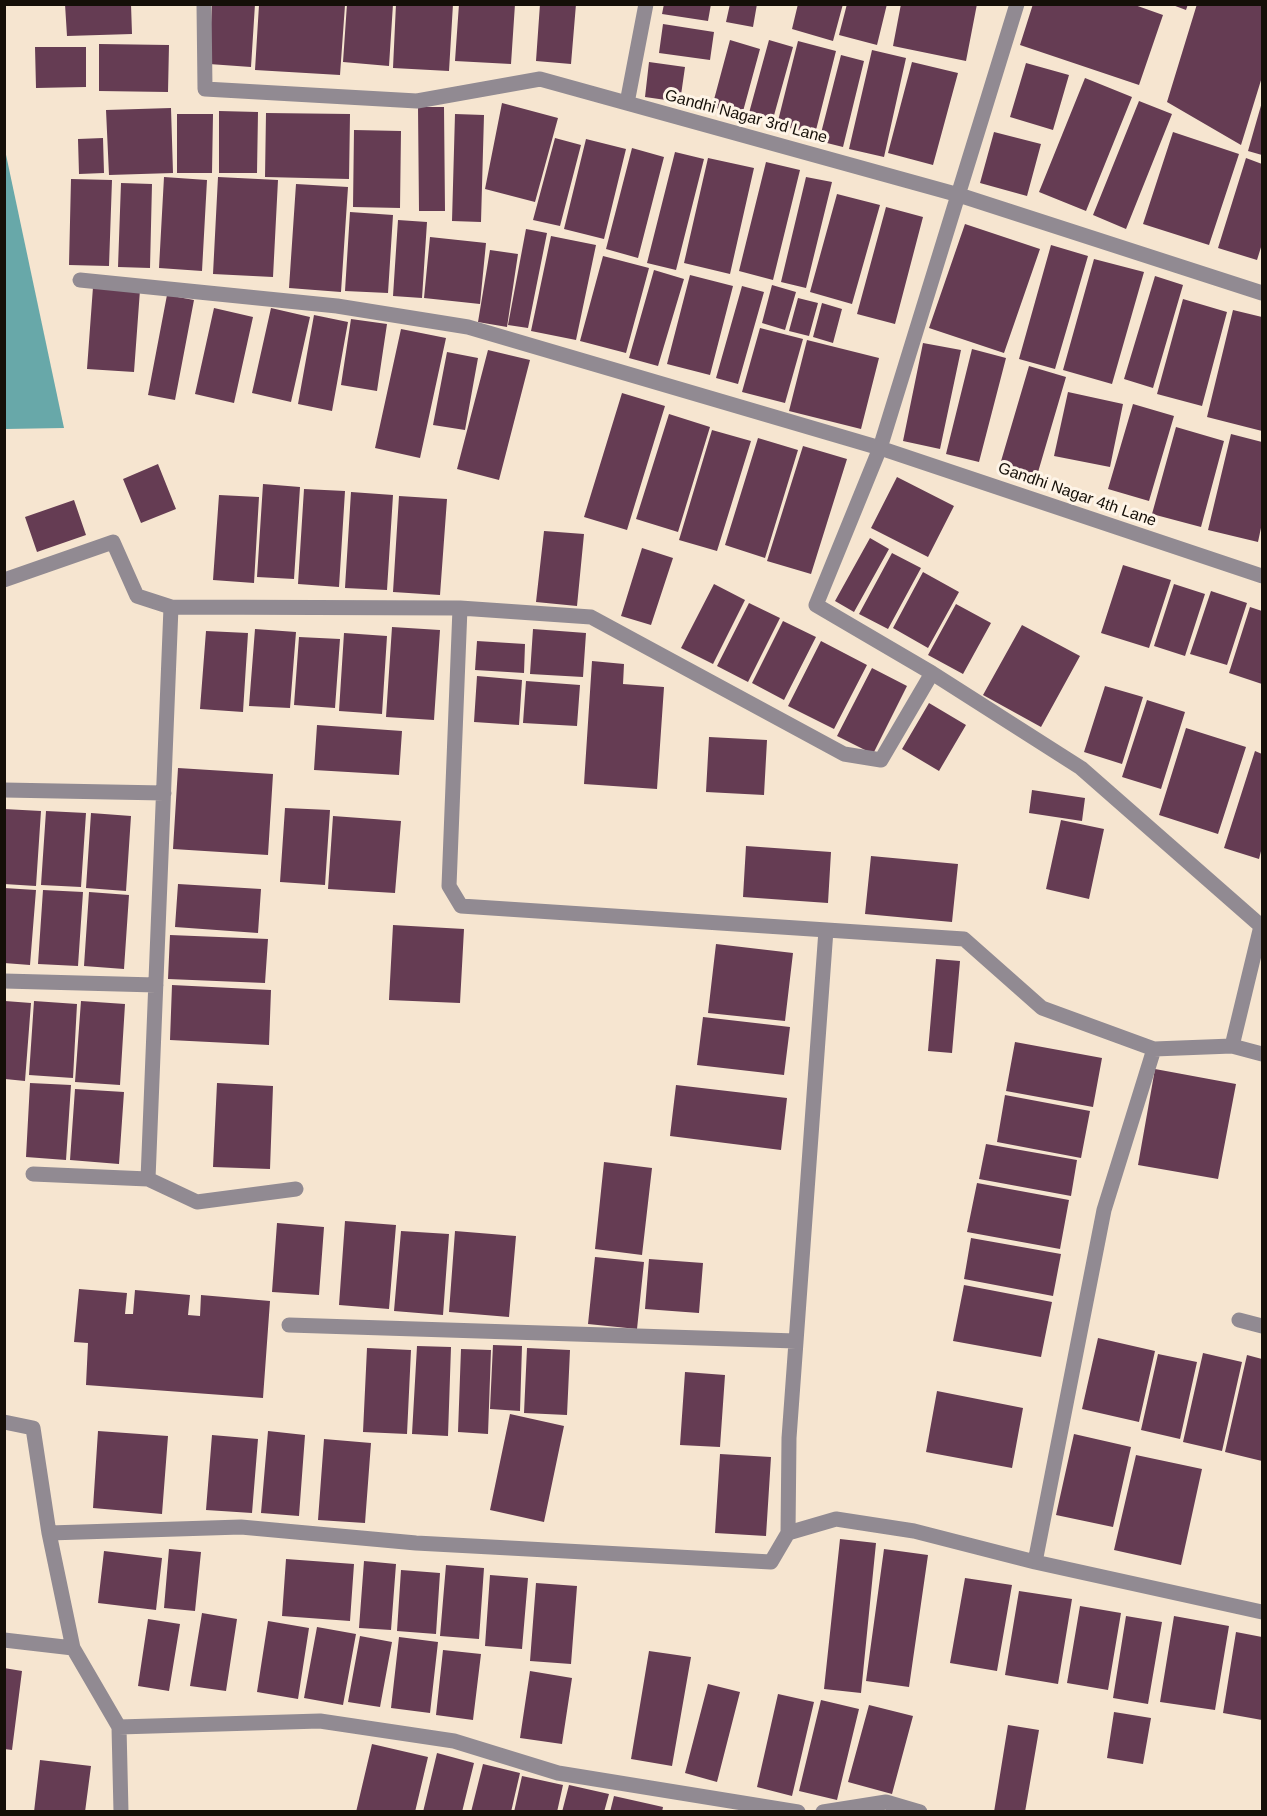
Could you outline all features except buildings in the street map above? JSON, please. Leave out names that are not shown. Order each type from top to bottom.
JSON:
[{"type":"street","name":"Gandhi Nagar 3rd Lane","points":[[204,4],[205,89],[417,101],[540,79],[959,195],[1263,293]]},
{"type":"street","points":[[627,103],[646,4]]},
{"type":"street","points":[[1017,4],[880,448],[816,605],[932,673],[1081,768],[1261,926],[1233,1046]]},
{"type":"street","name":"Gandhi Nagar 4th Lane","points":[[80,280],[337,306],[468,327],[880,448],[1263,576]]},
{"type":"street","points":[[4,580],[113,542],[137,596],[171,607],[460,608],[591,617],[844,754],[881,760],[932,673]]},
{"type":"street","points":[[148,1179],[171,607]]},
{"type":"street","points":[[460,608],[449,886],[461,906],[964,939],[1042,1008],[1154,1049],[1233,1046],[1263,1054]]},
{"type":"street","points":[[4,790],[164,793]]},
{"type":"street","points":[[49,1533],[240,1527],[416,1542],[771,1562],[788,1533],[789,1438],[826,930]]},
{"type":"street","points":[[4,981],[156,985]]},
{"type":"street","points":[[1035,1562],[1104,1210],[1154,1049]]},
{"type":"street","points":[[33,1174],[148,1179],[197,1202],[296,1189]]},
{"type":"street","points":[[1239,1320],[1263,1326]]},
{"type":"street","points":[[289,1325],[796,1341]]},
{"type":"street","points":[[4,1422],[33,1428],[49,1533],[73,1648],[119,1727],[121,1812]]},
{"type":"street","points":[[788,1533],[836,1519],[914,1531],[1035,1562],[1263,1612]]},
{"type":"street","points":[[4,1640],[73,1648]]},
{"type":"street","points":[[119,1727],[320,1720],[454,1741],[558,1773],[798,1812]]},
{"type":"street","points":[[823,1812],[886,1802],[920,1812]]},
{"type":"water","points":[[5,150],[64,428],[5,429]]}]
